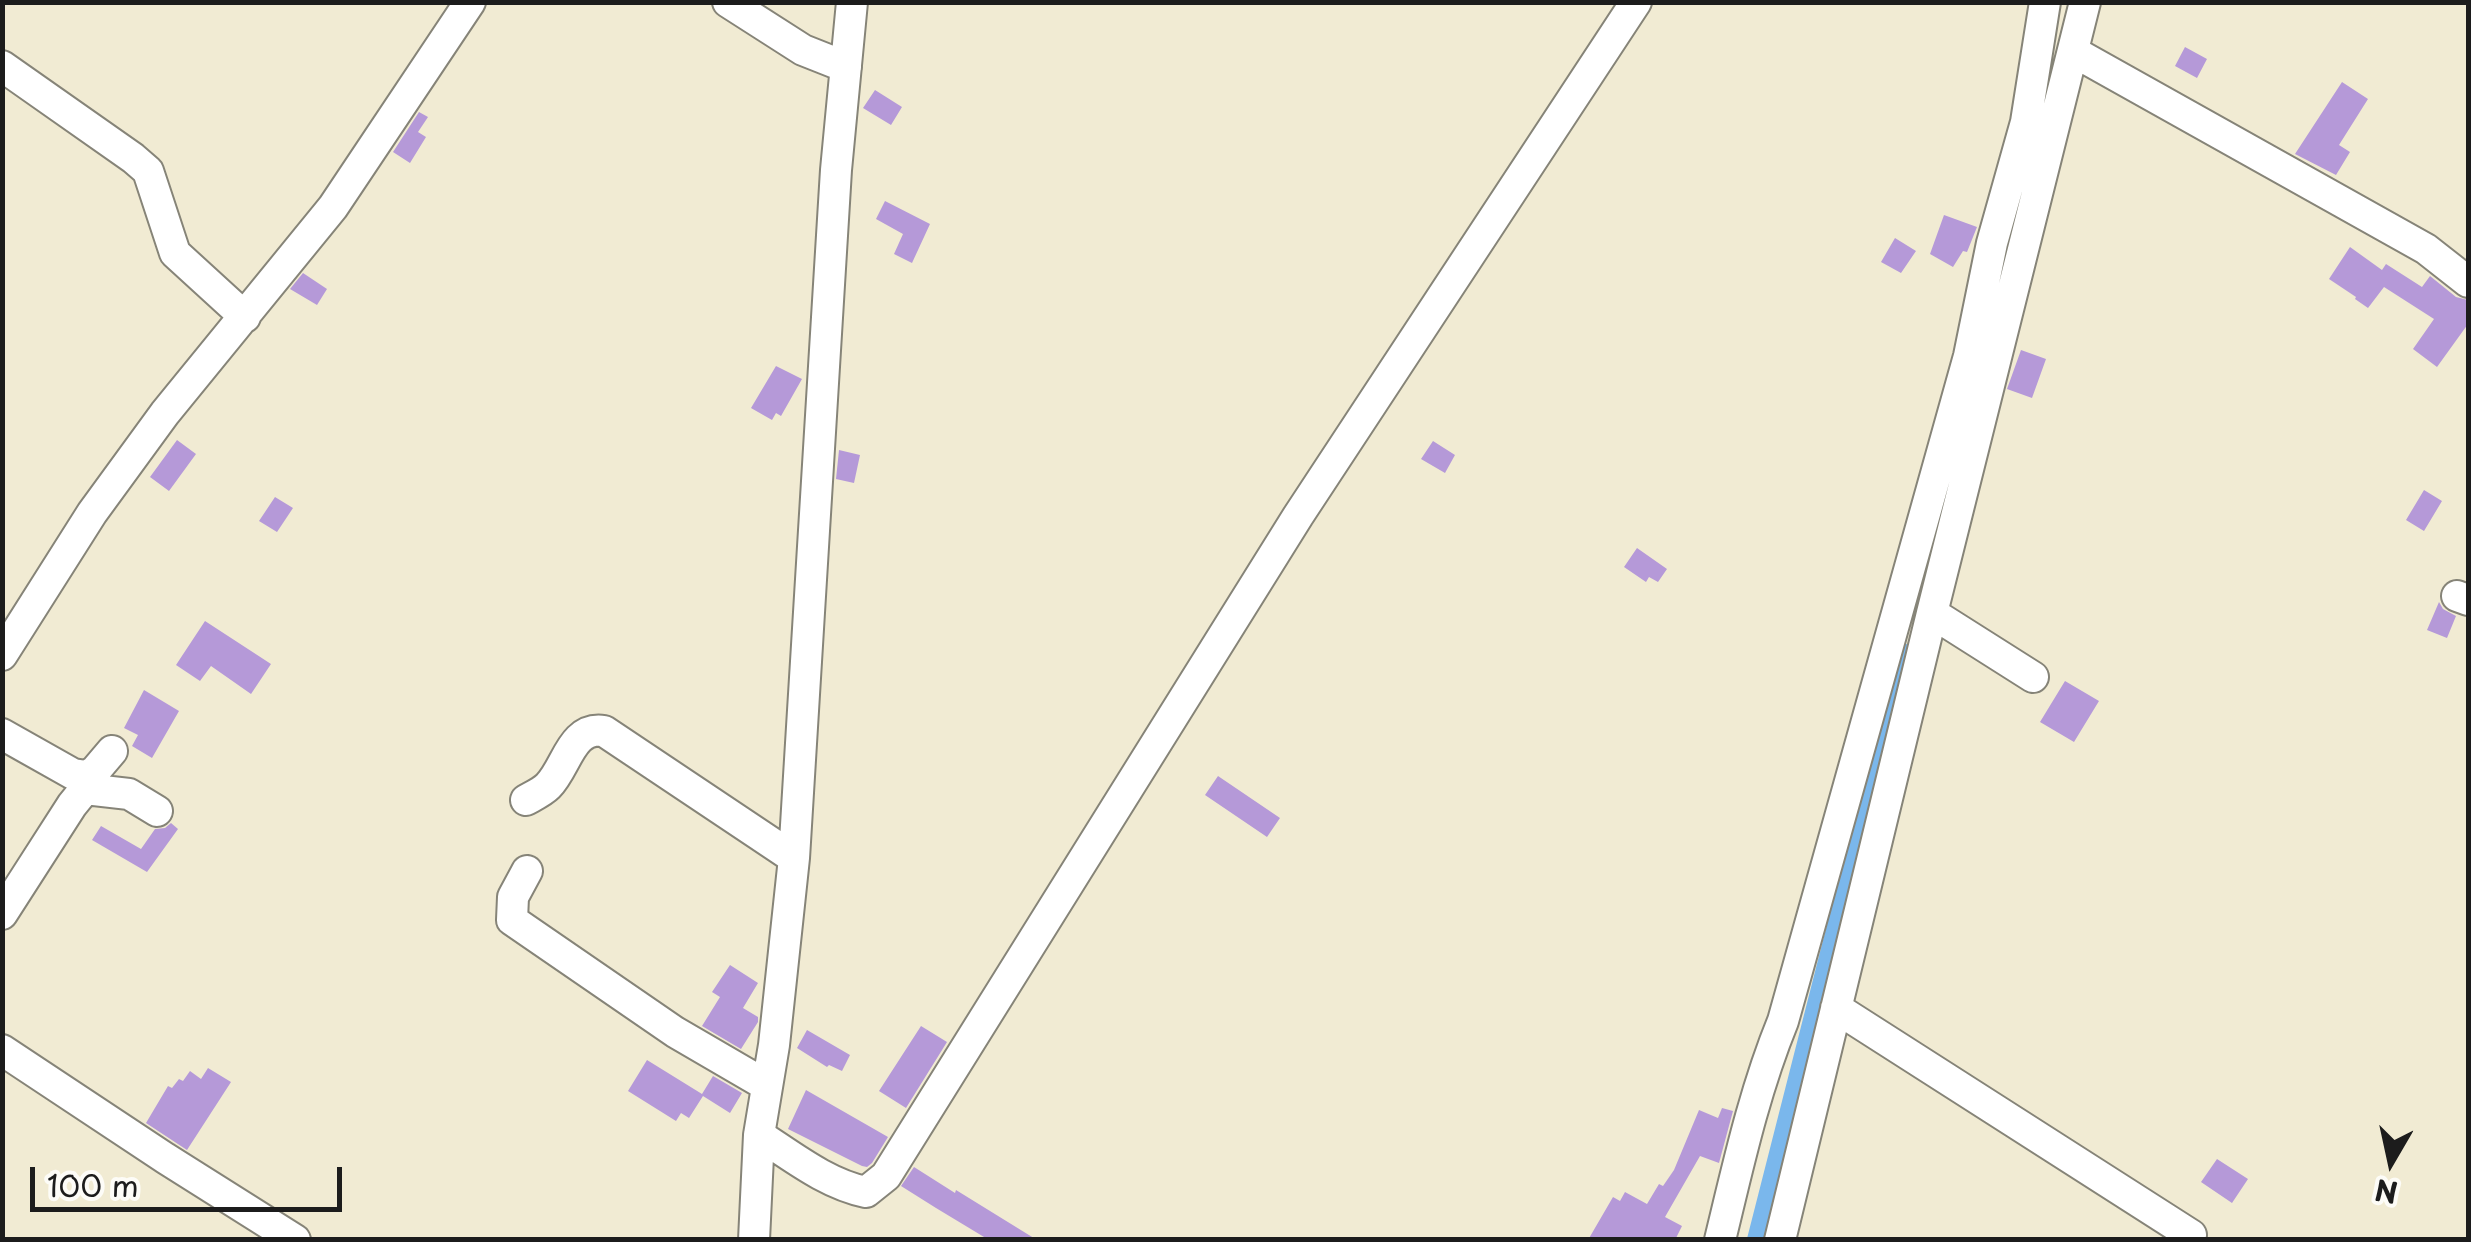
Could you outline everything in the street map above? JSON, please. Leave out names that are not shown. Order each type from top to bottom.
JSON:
[{"type":"street","points":[[2,655],[92,513],[165,413],[332,207],[470,2]]},
{"type":"street","points":[[728,2],[803,50],[846,67]]},
{"type":"street","points":[[754,1240],[760,1136],[794,858],[836,170],[852,2]]},
{"type":"street","points":[[760,1136],[847,1188],[866,1192],[886,1176],[1298,516],[1636,2]]},
{"type":"street","points":[[1720,1240],[1751,1116],[1782,1022],[1969,356],[1992,244],[2026,122],[2046,2]]},
{"type":"street","points":[[1780,1240],[2086,2]]},
{"type":"street","points":[[2074,52],[2426,249],[2468,282]]},
{"type":"street","points":[[2,66],[148,171],[175,253],[244,317]]},
{"type":"street","points":[[1932,613],[2033,676]]},
{"type":"street","points":[[526,800],[550,784],[580,736],[592,729],[604,731],[794,858]]},
{"type":"street","points":[[2,734],[73,774],[86,776],[96,771],[112,751]]},
{"type":"street","points":[[2,914],[72,805],[86,790],[129,794],[158,811]]},
{"type":"street","points":[[527,871],[513,897],[512,920],[675,1032],[766,1085]]},
{"type":"street","points":[[1836,1008],[2191,1235]]},
{"type":"street","points":[[2,1050],[295,1240]]},
{"type":"building","points":[[2185,47],[2207,59],[2197,78],[2175,66]]},
{"type":"building","points":[[2342,82],[2368,99],[2339,145],[2350,152],[2336,175],[2295,154]]},
{"type":"building","points":[[875,90],[902,107],[891,125],[863,108]]},
{"type":"building","points":[[419,112],[428,117],[418,132],[426,137],[410,163],[393,152]]},
{"type":"building","points":[[885,201],[930,224],[912,263],[894,254],[903,234],[876,219]]},
{"type":"building","points":[[1944,215],[1977,227],[1967,252],[1963,251],[1953,267],[1930,254]]},
{"type":"building","points":[[1895,238],[1916,251],[1901,273],[1881,262]]},
{"type":"building","points":[[2350,247],[2382,270],[2386,264],[2422,287],[2430,276],[2456,297],[2468,300],[2468,324],[2437,367],[2413,349],[2434,319],[2384,287],[2368,308],[2329,279]]},
{"type":"building","points":[[303,273],[327,289],[317,305],[290,289]]},
{"type":"building","points":[[2021,350],[2046,359],[2032,398],[2007,389]]},
{"type":"building","points":[[776,366],[802,379],[781,416],[776,413],[772,420],[751,408]]},
{"type":"building","points":[[177,440],[196,454],[169,491],[150,477]]},
{"type":"building","points":[[1433,441],[1455,455],[1445,473],[1421,459]]},
{"type":"building","points":[[839,450],[860,455],[854,483],[836,479]]},
{"type":"building","points":[[2424,490],[2442,501],[2424,531],[2406,520]]},
{"type":"building","points":[[275,497],[293,508],[277,532],[259,521]]},
{"type":"building","points":[[1637,548],[1667,569],[1658,582],[1649,577],[1646,582],[1624,567]]},
{"type":"building","points":[[2439,602],[2456,616],[2447,638],[2427,630]]},
{"type":"building","points":[[205,621],[271,664],[251,694],[211,666],[200,681],[176,665]]},
{"type":"building","points":[[2065,681],[2099,701],[2074,742],[2040,722]]},
{"type":"building","points":[[144,690],[179,711],[152,758],[132,746],[138,735],[124,728]]},
{"type":"building","points":[[1218,776],[1280,818],[1267,837],[1205,795]]},
{"type":"building","points":[[171,823],[178,829],[147,872],[92,840],[101,826],[141,849],[155,829]]},
{"type":"building","points":[[730,965],[758,983],[743,1008],[758,1017],[758,1022],[741,1049],[702,1026],[720,997],[712,992]]},
{"type":"building","points":[[921,1026],[947,1042],[906,1108],[879,1091]]},
{"type":"building","points":[[807,1030],[850,1055],[842,1071],[827,1067],[797,1048]]},
{"type":"building","points":[[647,1060],[702,1094],[713,1076],[742,1093],[730,1113],[703,1096],[689,1118],[681,1113],[676,1121],[628,1091]]},
{"type":"building","points":[[208,1068],[231,1082],[187,1150],[146,1123],[168,1086],[172,1088],[179,1079],[183,1081],[190,1071],[201,1079]]},
{"type":"building","points":[[806,1090],[888,1137],[872,1163],[862,1166],[788,1129]]},
{"type":"building","points":[[1722,1108],[1733,1111],[1719,1163],[1700,1156],[1665,1217],[1682,1226],[1675,1240],[1588,1240],[1613,1197],[1620,1201],[1625,1192],[1647,1204],[1659,1184],[1663,1186],[1674,1170],[1699,1110],[1718,1118]]},
{"type":"building","points":[[2217,1159],[2248,1179],[2232,1203],[2201,1182]]},
{"type":"building","points":[[914,1167],[1037,1240],[989,1240],[901,1186]]},
{"type":"waterway","points":[[1758,1240],[1907,655]]}]
